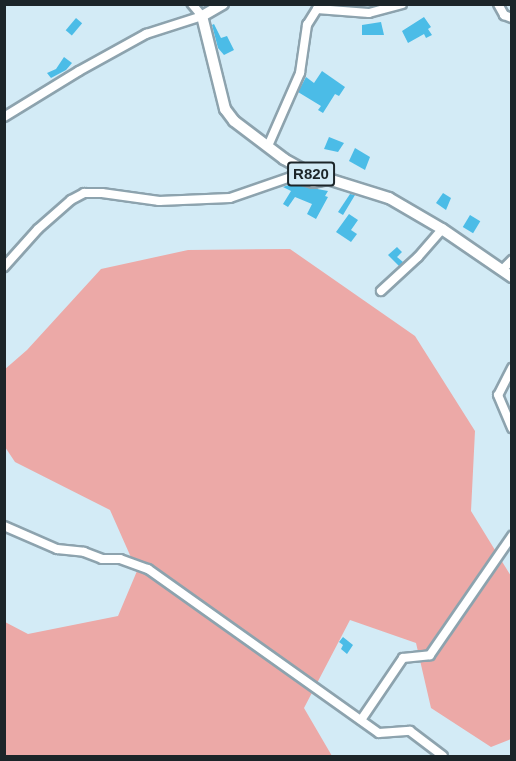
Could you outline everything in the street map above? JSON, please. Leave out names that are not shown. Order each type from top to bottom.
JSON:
[{"type":"main road","points":[[202,16],[223,4]]},
{"type":"main road","name":"R820","points":[[202,16],[225,109],[234,121],[309,173],[389,198],[442,229],[507,273]]},
{"type":"street","points":[[4,117],[79,71],[146,34],[202,16],[192,4]]},
{"type":"street","points":[[268,146],[300,73],[307,24],[317,9],[369,13],[402,4]]},
{"type":"street","points":[[498,4],[504,15],[512,18]]},
{"type":"street","points":[[4,267],[38,229],[70,200],[84,193],[102,193],[159,201],[230,198],[291,177],[313,183],[331,180]]},
{"type":"street","points":[[381,291],[418,257],[442,229]]},
{"type":"street","points":[[507,273],[512,260]]},
{"type":"street","points":[[512,368],[498,395],[512,428]]},
{"type":"street","points":[[4,526],[57,549],[84,552],[102,559],[120,559],[148,569],[379,733],[410,731],[443,756]]},
{"type":"street","points":[[361,720],[404,658],[430,655],[493,559],[512,536]]},
{"type":"shaded area","points":[[290,249],[415,336],[475,431],[471,511],[511,576],[511,739],[491,747],[431,708],[416,643],[350,620],[304,708],[332,756],[5,756],[5,622],[28,634],[118,616],[137,571],[110,510],[15,462],[5,447],[4,370],[27,350],[101,269],[188,250]]},
{"type":"building","points":[[424,17],[431,27],[428,29],[432,35],[426,38],[424,34],[408,43],[402,31]]},
{"type":"building","points":[[76,18],[82,23],[72,35],[66,30]]},
{"type":"building","points":[[381,22],[384,35],[362,35],[362,25]]},
{"type":"building","points":[[214,24],[221,38],[227,36],[234,50],[224,55],[218,48],[212,25]]},
{"type":"building","points":[[64,57],[72,63],[66,70],[51,78],[47,73],[56,69]]},
{"type":"building","points":[[322,71],[345,87],[339,96],[335,94],[323,113],[318,110],[321,106],[298,92],[306,77],[314,83]]},
{"type":"building","points":[[329,137],[344,143],[338,152],[324,149]]},
{"type":"building","points":[[355,148],[370,157],[365,170],[349,161]]},
{"type":"building","points":[[291,184],[328,191],[325,196],[328,197],[316,219],[307,214],[312,204],[295,197],[288,207],[283,204],[291,191],[283,187]]},
{"type":"building","points":[[443,193],[451,198],[446,210],[436,203]]},
{"type":"building","points":[[350,194],[355,195],[343,215],[338,212]]},
{"type":"building","points":[[349,214],[358,220],[351,230],[357,234],[351,242],[336,232]]},
{"type":"building","points":[[470,215],[480,221],[473,233],[463,227]]},
{"type":"building","points":[[397,247],[402,252],[397,257],[403,262],[399,266],[388,255]]},
{"type":"building","points":[[343,637],[353,645],[347,654],[341,649],[343,645],[339,642]]}]
